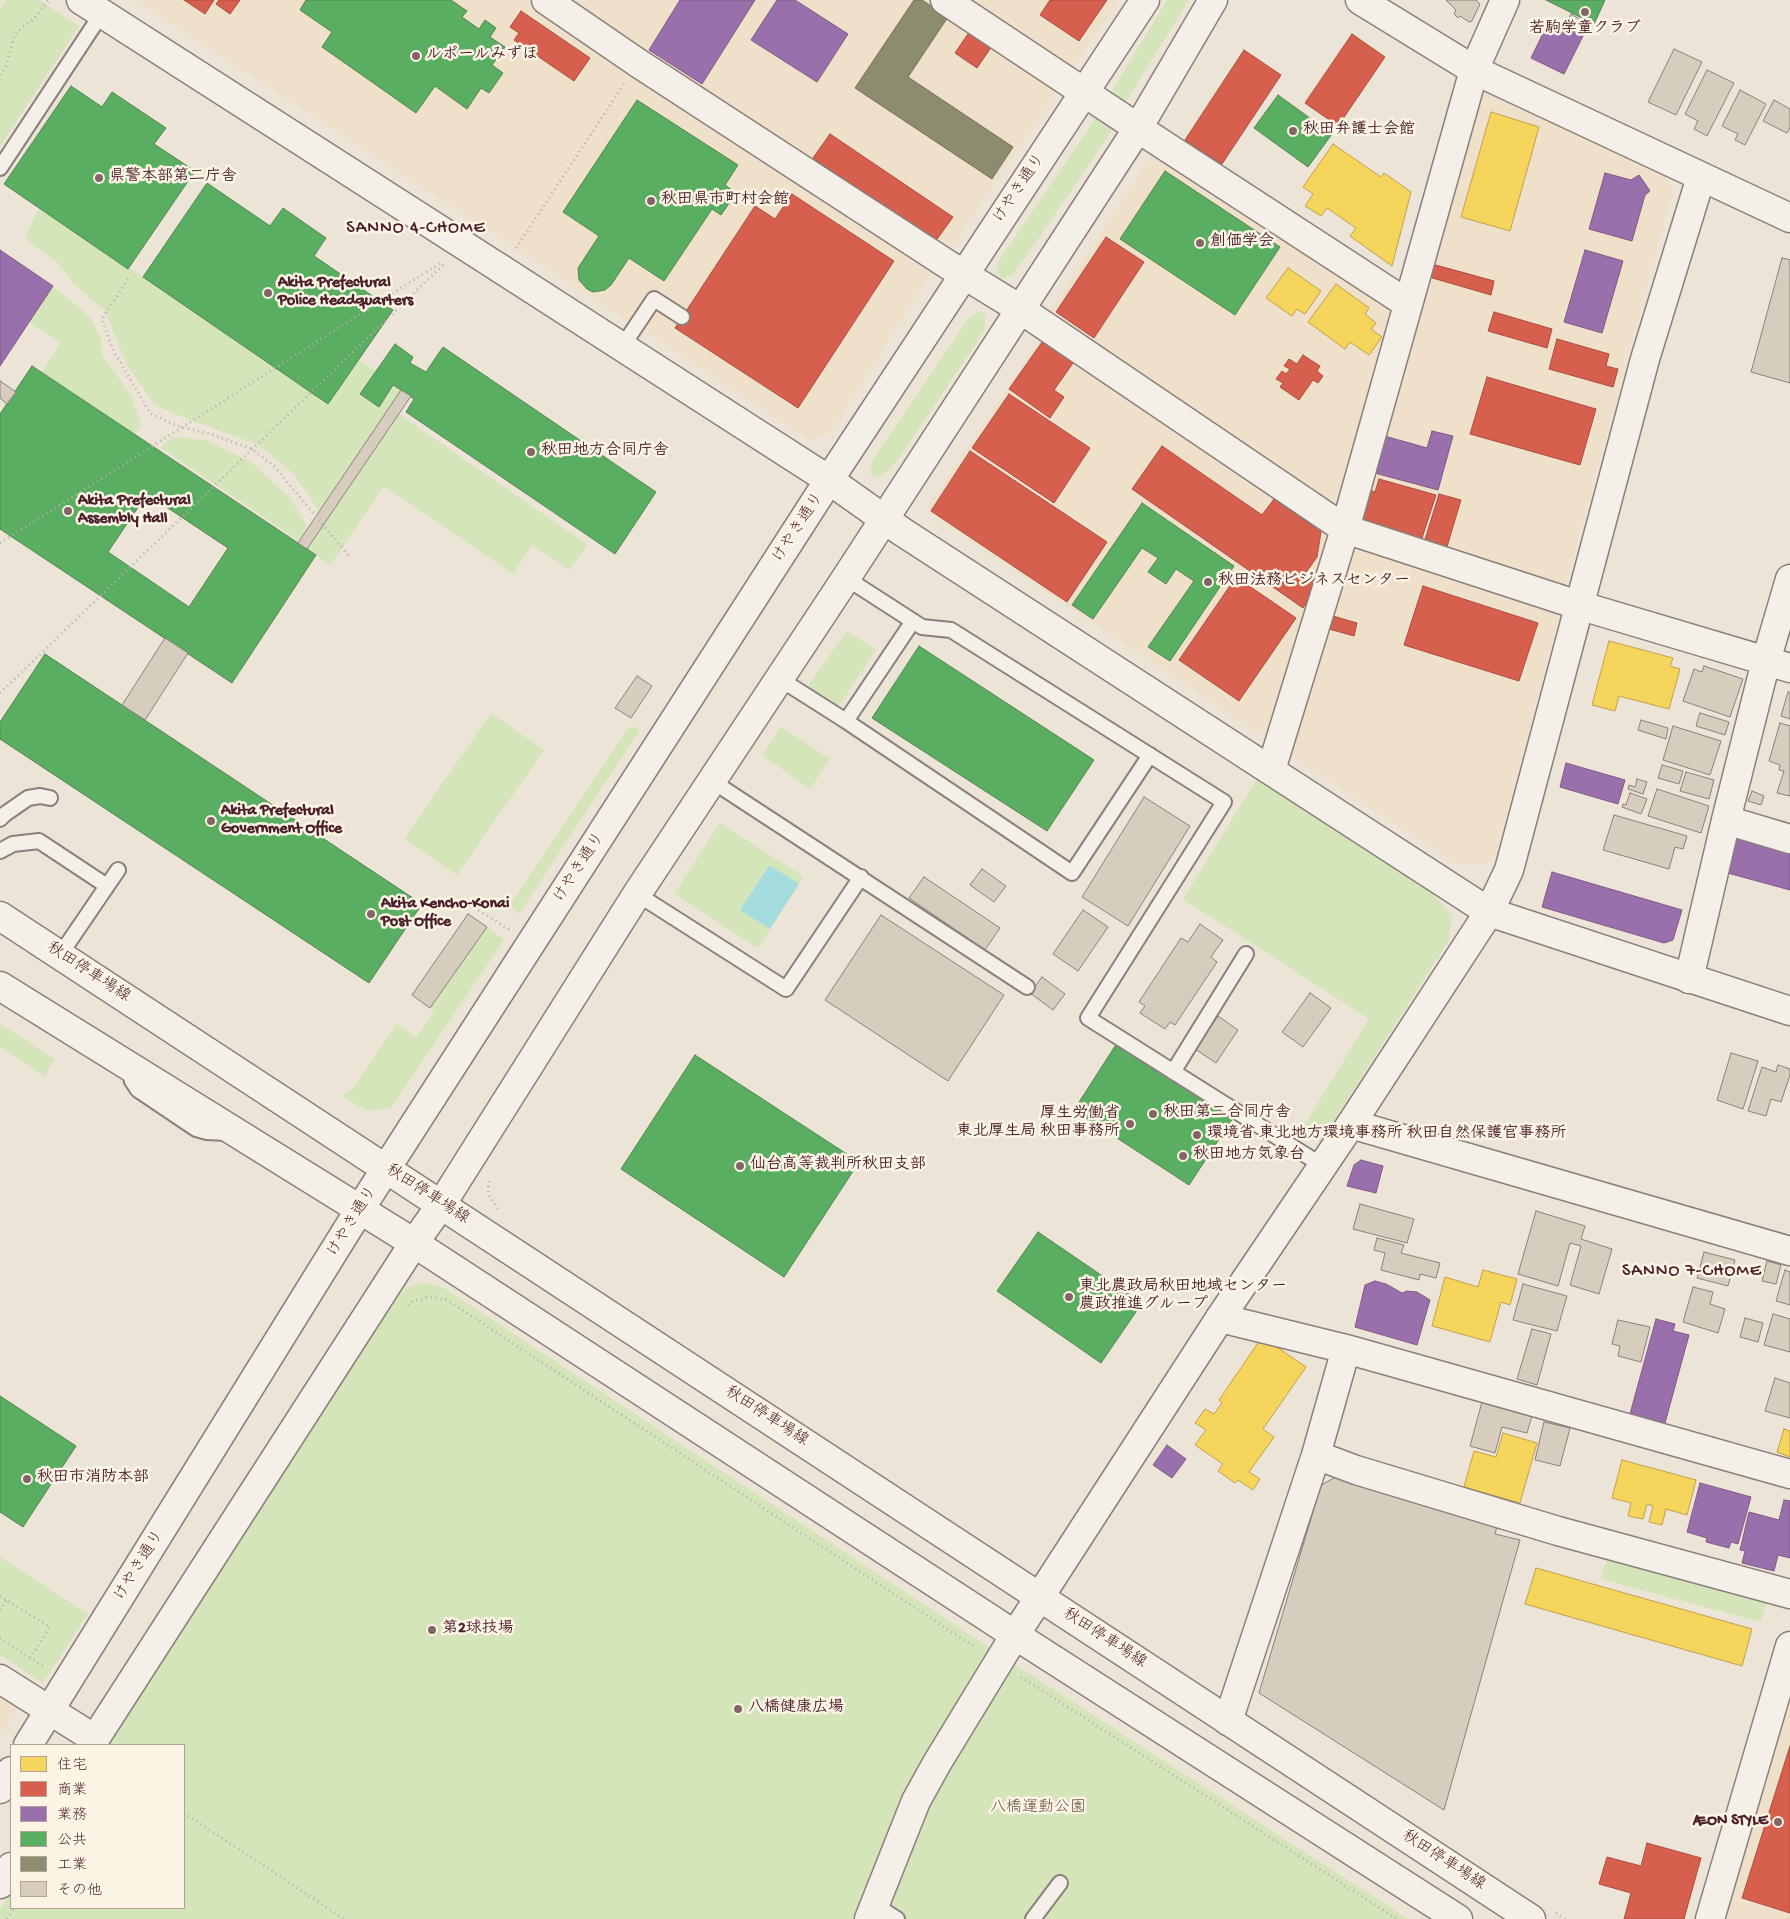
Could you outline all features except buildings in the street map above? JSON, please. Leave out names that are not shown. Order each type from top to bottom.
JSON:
[{"type":"street","points":[[945,0],[1408,304]]},
{"type":"street","name":"けやき通り","points":[[29,1744],[386,1168],[963,275],[1145,0]]},
{"type":"street","points":[[0,1679],[50,1711],[93,1742],[441,1204],[637,894],[780,679],[1138,128],[1213,0]]},
{"type":"street","points":[[1360,0],[1474,70],[1790,218]]},
{"type":"street","points":[[1271,770],[1345,529],[1474,70],[1505,0]]},
{"type":"street","points":[[556,3],[638,63],[963,275],[1020,309],[1345,529],[1578,605],[1778,664]]},
{"type":"street","points":[[92,6],[830,480],[883,519],[1489,912],[1790,1011]]},
{"type":"street","points":[[872,1912],[916,1801],[998,1662],[1220,1318],[1351,1124],[1489,912],[1509,870],[1645,359],[1702,177]]},
{"type":"street","points":[[1689,979],[1726,820],[1778,664],[1790,579]]},
{"type":"street","points":[[1726,820],[1790,839]]},
{"type":"street","name":"秋田停車場線","points":[[0,916],[1228,1720],[1542,1915]]},
{"type":"street","points":[[0,986],[414,1243],[612,1370],[1015,1635],[1458,1919]]},
{"type":"street","points":[[1351,1124],[1790,1251]]},
{"type":"street","points":[[1220,1318],[1346,1348],[1790,1474]]},
{"type":"street","points":[[1228,1720],[1316,1455],[1346,1348]]},
{"type":"street","points":[[1316,1455],[1366,1473],[1558,1531],[1790,1594]]},
{"type":"street","points":[[1710,1919],[1790,1646]]},
{"type":"street","points":[[0,1789],[10,1773]]},
{"type":"street","points":[[0,1884],[10,1869]]},
{"type":"lane","points":[[0,168],[92,6]]},
{"type":"lane","points":[[622,347],[654,299],[682,317]]},
{"type":"lane","points":[[846,578],[922,627],[951,630],[1224,802],[1088,1018],[1323,1166]]},
{"type":"lane","points":[[846,721],[912,621]]},
{"type":"lane","points":[[780,679],[846,721],[1072,873],[1150,755]]},
{"type":"lane","points":[[712,781],[1027,986]]},
{"type":"lane","points":[[0,819],[28,798],[40,796],[50,798]]},
{"type":"lane","points":[[0,851],[13,844],[39,841],[107,886]]},
{"type":"lane","points":[[60,955],[118,870]]},
{"type":"lane","points":[[637,894],[786,989],[861,877]]},
{"type":"lane","points":[[1173,1072],[1246,954]]},
{"type":"lane","points":[[1033,1919],[1060,1883]]},
{"type":"lane","points":[[872,1912],[897,1919]]},
{"type":"path","points":[[0,75],[6,66],[14,37],[21,28],[34,19],[49,0]]},
{"type":"path","points":[[501,269],[638,63]]},
{"type":"path","points":[[0,543],[447,260],[0,693]]},
{"type":"path","points":[[128,278],[102,319],[112,348],[150,413],[176,425],[250,448],[274,466],[349,556]]},
{"type":"path","points":[[470,905],[512,932]]},
{"type":"path","points":[[489,1180],[488,1194],[499,1210]]},
{"type":"path","points":[[405,1309],[410,1302],[429,1297],[447,1300],[998,1662],[1397,1919]]},
{"type":"path","points":[[0,1596],[50,1627],[30,1658]]},
{"type":"path","points":[[0,1610],[7,1600]]},
{"type":"path","points":[[0,1638],[44,1667]]},
{"type":"path","points":[[185,1814],[344,1919]]},
{"type":"path","points":[[1542,1915],[1565,1919]]},
{"type":"shaded area","points":[[135,0],[526,0],[935,266],[831,432],[810,440]]},
{"type":"shaded area","points":[[581,0],[928,0],[1060,86],[946,255],[584,17]]},
{"type":"shaded area","points":[[959,0],[1118,0],[1075,65],[1066,71]]},
{"type":"shaded area","points":[[1494,91],[1667,177],[1673,190],[1566,585],[1556,591],[1358,527],[1477,95]]},
{"type":"shaded area","points":[[1157,147],[1396,304],[1345,501],[1330,505],[1048,314]]},
{"type":"shaded area","points":[[1046,331],[1326,527],[1332,551],[1273,732],[1259,734],[925,511]]},
{"type":"shaded area","points":[[1364,546],[1560,612],[1496,854],[1488,863],[1477,865],[1457,864],[1294,758],[1289,744],[1344,555]]},
{"type":"shaded area","points":[[0,1697],[18,1709],[0,1736]]},
{"type":"shaded area","points":[[1790,1697],[1790,1919],[1726,1919]]},
{"type":"green space","points":[[6,0],[39,0],[79,26],[0,146],[0,9]]},
{"type":"green space","points":[[1167,0],[1189,0],[1127,100],[1117,106],[1112,103],[1113,90]]},
{"type":"green space","points":[[1106,113],[1111,116],[1111,132],[1023,261],[1013,274],[1003,279],[996,274],[998,262],[1095,119]]},
{"type":"green space","points":[[39,208],[328,404],[359,360],[376,371],[360,394],[379,407],[393,385],[401,391],[319,511],[294,474],[257,444],[156,406],[127,365],[105,311],[73,283],[58,263],[25,239]]},
{"type":"green space","points":[[53,286],[91,318],[101,339],[102,355],[131,395],[141,425],[134,435],[42,373],[60,343],[29,322]]},
{"type":"green space","points":[[980,311],[985,315],[985,330],[898,460],[887,472],[877,478],[870,473],[872,461],[969,318]]},
{"type":"green space","points":[[399,414],[588,545],[569,570],[532,545],[513,574],[384,486],[330,565],[307,549]]},
{"type":"green space","points":[[173,437],[206,440],[251,462],[290,498],[308,527],[299,541],[160,447]]},
{"type":"green space","points":[[847,631],[876,650],[837,709],[806,688]]},
{"type":"green space","points":[[491,713],[544,750],[457,875],[404,839]]},
{"type":"green space","points":[[632,726],[640,730],[519,914],[509,906],[626,731]]},
{"type":"green space","points":[[781,727],[830,759],[810,789],[762,755]]},
{"type":"green space","points":[[1259,776],[1432,893],[1452,916],[1449,940],[1320,1142],[1301,1131],[1369,1019],[1183,899]]},
{"type":"green space","points":[[720,823],[804,877],[799,884],[768,865],[740,910],[770,929],[758,948],[674,894]]},
{"type":"green space","points":[[487,927],[504,940],[391,1108],[366,1111],[343,1096],[348,1090],[351,1091],[396,1024],[416,1037],[434,1011],[430,1008]]},
{"type":"green space","points":[[0,1024],[55,1059],[44,1076],[0,1047]]},
{"type":"green space","name":"八橋運動公園","points":[[423,1282],[444,1288],[1002,1656],[1408,1919],[0,1919],[0,1909],[10,1894],[10,1909],[185,1909],[185,1744],[107,1744],[393,1302],[405,1288]]},
{"type":"green space","points":[[1608,1554],[1768,1597],[1761,1622],[1601,1579]]},
{"type":"green space","points":[[0,1557],[88,1614],[43,1683],[0,1655]]},
{"type":"water","points":[[769,865],[799,884],[770,929],[740,910]]},
{"type":"place","name":"若駒学童クラブ","points":[[1585,12]]},
{"type":"place","name":"ルポールみずほ","points":[[416,56]]},
{"type":"place","name":"秋田弁護士会館","points":[[1293,131]]},
{"type":"place","name":"県警本部第二庁舎","points":[[99,178]]},
{"type":"place","name":"秋田県市町村会館","points":[[651,201]]},
{"type":"place","name":"創価学会","points":[[1200,243]]},
{"type":"place","name":"Akita Prefectural Police Headquarters","points":[[268,293]]},
{"type":"place","name":"秋田地方合同庁舎","points":[[531,452]]},
{"type":"place","name":"Akita Prefectural Assembly Hall","points":[[68,511]]},
{"type":"place","name":"秋田法務ビジネスセンター","points":[[1208,582]]},
{"type":"place","name":"Akita Prefectural Government Office","points":[[211,821]]},
{"type":"place","name":"Akita Kencho-Konai Post Office","points":[[371,914]]},
{"type":"place","name":"秋田第二合同庁舎","points":[[1153,1114]]},
{"type":"place","name":"厚生労働省 東北厚生局 秋田事務所","points":[[1130,1124]]},
{"type":"place","name":"環境省 東北地方環境事務所 秋田自然保護官事務所","points":[[1197,1135]]},
{"type":"place","name":"秋田地方気象台","points":[[1183,1156]]},
{"type":"place","name":"仙台高等裁判所秋田支部","points":[[740,1166]]},
{"type":"place","name":"東北農政局秋田地域センター 農政推進グループ","points":[[1069,1297]]},
{"type":"place","name":"秋田市消防本部","points":[[27,1479]]},
{"type":"place","name":"第2球技場","points":[[432,1630]]},
{"type":"place","name":"八橋健康広場","points":[[738,1709]]},
{"type":"place","name":"ÆON STYLE","points":[[1778,1822]]},
{"type":"district","name":"SANNO 4-CHOME","points":[[416,229]]},
{"type":"district","name":"SANNO 7-CHOME","points":[[1692,1272]]}]
